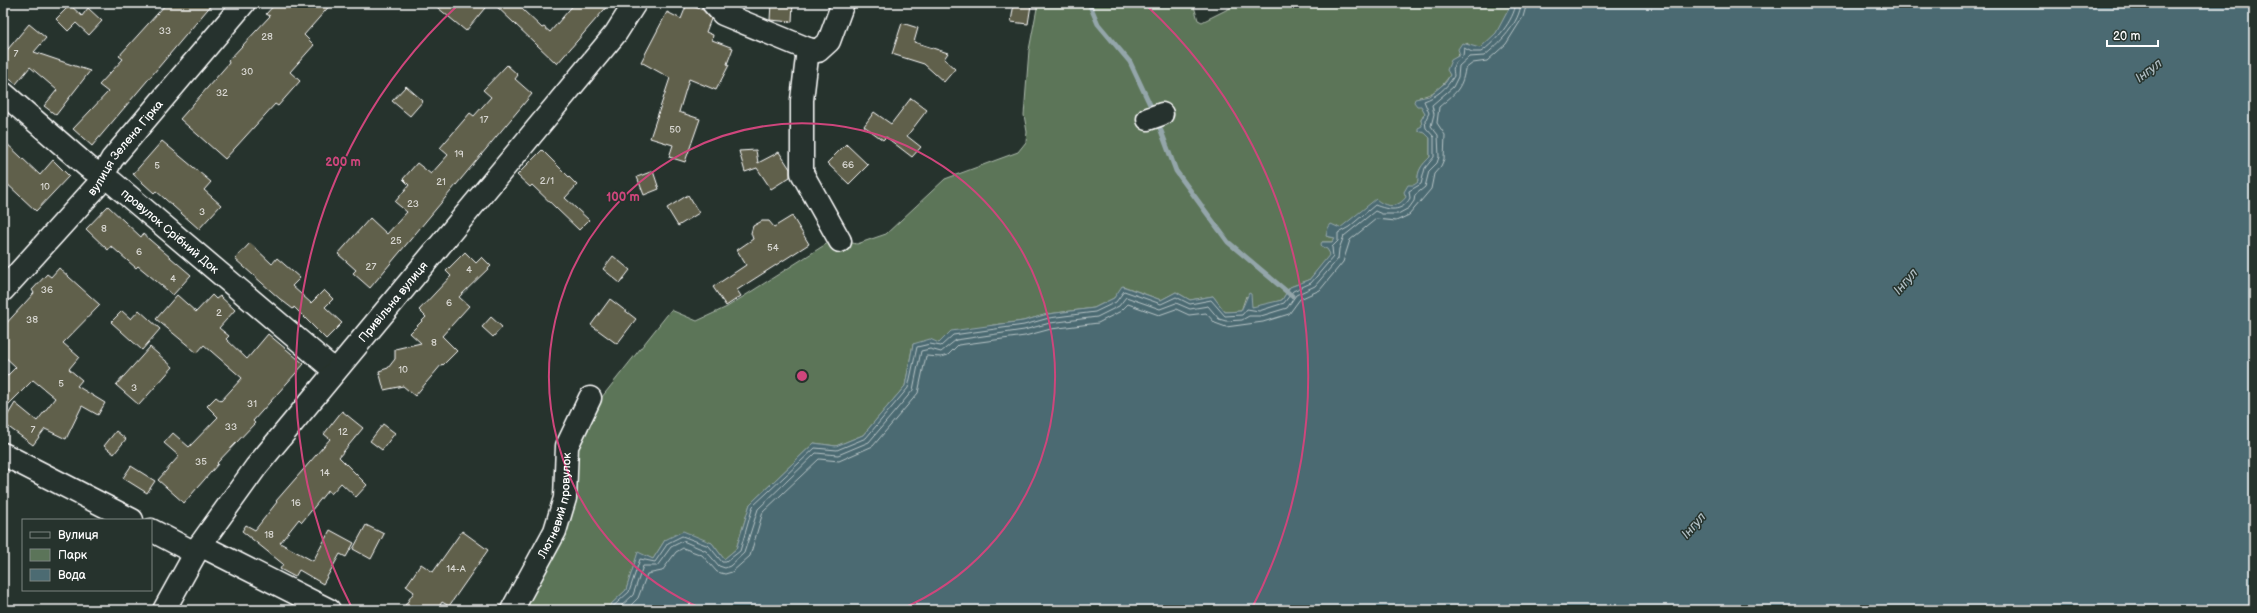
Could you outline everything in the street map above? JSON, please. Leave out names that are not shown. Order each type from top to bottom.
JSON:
[{"type":"street","name":"вулиця Зелена Гірка","points":[[3,290],[97,186],[112,159],[244,3]]},
{"type":"street","name":"Привільна вулиця","points":[[164,610],[198,549],[256,467],[616,33],[635,3]]},
{"type":"street","points":[[713,3],[723,14],[808,49],[818,51],[829,41],[843,3]]},
{"type":"street","points":[[808,49],[802,100],[802,173],[840,241]]},
{"type":"street","name":"провулок Срібний Док","points":[[3,93],[88,167],[112,182],[335,371]]},
{"type":"street","name":"Лютневий провулок","points":[[512,610],[555,531],[565,498],[567,446],[590,398]]},
{"type":"street","points":[[3,454],[130,519]]},
{"type":"street","points":[[152,530],[198,549],[329,610]]},
{"type":"green space","points":[[1038,3],[1193,3],[1198,20],[1202,22],[1240,3],[1512,3],[1496,34],[1480,48],[1473,48],[1467,43],[1450,66],[1448,70],[1450,75],[1444,83],[1437,90],[1428,95],[1419,97],[1425,113],[1421,120],[1425,133],[1430,138],[1430,157],[1421,168],[1418,175],[1418,182],[1403,202],[1394,206],[1383,205],[1340,229],[1336,226],[1326,236],[1335,238],[1332,242],[1322,242],[1331,254],[1309,280],[1290,287],[1282,300],[1259,307],[1252,307],[1246,296],[1241,311],[1225,312],[1213,296],[1190,300],[1176,292],[1161,300],[1123,286],[1114,298],[1094,308],[1048,314],[1023,321],[993,325],[939,343],[913,344],[905,386],[863,435],[836,446],[814,443],[750,504],[736,549],[724,559],[712,543],[665,540],[653,559],[638,553],[626,590],[605,610],[508,610],[550,535],[563,446],[671,310],[697,321],[727,307],[834,239],[857,244],[886,234],[945,179],[1018,152],[1026,142],[1027,132],[1024,115],[1029,50]]},
{"type":"water","name":"Інгул","points":[[1512,3],[2254,3],[2254,607],[2251,610],[605,610],[626,590],[638,552],[653,559],[665,540],[683,531],[712,543],[724,559],[736,549],[750,504],[814,443],[836,446],[863,435],[905,386],[913,344],[930,339],[939,343],[951,331],[1023,321],[1048,314],[1094,308],[1114,298],[1122,286],[1161,300],[1176,292],[1190,300],[1213,296],[1225,312],[1241,311],[1249,293],[1251,294],[1252,307],[1282,300],[1290,287],[1309,280],[1330,254],[1327,249],[1322,247],[1321,244],[1322,242],[1332,242],[1335,238],[1326,236],[1328,228],[1331,224],[1340,228],[1376,199],[1384,204],[1392,206],[1396,205],[1403,201],[1406,197],[1404,192],[1408,185],[1414,185],[1418,182],[1418,174],[1430,157],[1430,138],[1425,133],[1418,131],[1418,128],[1422,126],[1421,120],[1425,113],[1421,106],[1417,106],[1414,102],[1415,99],[1429,96],[1446,82],[1450,75],[1447,70],[1451,60],[1460,55],[1458,49],[1462,43],[1480,48],[1496,33]]},
{"type":"building","points":[[167,3],[213,3],[92,146],[73,129],[108,92],[99,85],[123,59],[119,56]]},
{"type":"building","points":[[276,3],[332,3],[304,35],[314,45],[290,72],[300,81],[278,106],[275,104],[225,159],[180,119],[229,63],[228,61],[270,16],[266,14]]},
{"type":"building","points":[[432,3],[489,3],[466,31]]},
{"type":"building","points":[[493,3],[527,3],[522,9],[542,28],[544,27],[550,32],[575,3],[610,3],[557,64]]},
{"type":"building","points":[[771,3],[793,3],[792,22],[770,20]]},
{"type":"building","points":[[1014,3],[1031,5],[1028,24],[1011,22]]},
{"type":"building","points":[[687,4],[703,10],[711,19],[706,32],[713,35],[712,40],[733,48],[727,64],[729,65],[716,90],[689,79],[679,112],[700,119],[685,162],[669,157],[673,145],[650,138],[670,78],[641,62],[667,12],[681,19]]},
{"type":"building","points":[[70,5],[82,16],[88,8],[102,21],[89,35],[76,23],[68,31],[56,19]]},
{"type":"building","points":[[902,23],[918,28],[914,42],[948,53],[944,59],[955,69],[944,82],[924,64],[892,54]]},
{"type":"building","points":[[29,24],[46,38],[34,52],[90,71],[56,115],[44,106],[57,90],[30,67],[16,84],[3,74],[3,55]]},
{"type":"building","points":[[507,65],[518,75],[515,79],[532,94],[370,288],[353,273],[356,270],[338,254],[370,218],[387,234],[407,212],[395,202],[409,185],[403,179],[417,163],[431,174],[448,155],[440,148],[470,113],[474,116],[491,97],[483,90]]},
{"type":"building","points":[[406,86],[423,101],[410,116],[392,101]]},
{"type":"building","points":[[911,98],[927,110],[907,136],[921,147],[912,157],[886,137],[883,140],[864,126],[874,112],[891,124]]},
{"type":"building","points":[[3,140],[40,175],[53,160],[69,176],[36,211],[3,180]]},
{"type":"building","points":[[162,141],[211,182],[204,190],[221,205],[199,229],[156,191],[154,193],[133,174]]},
{"type":"building","points":[[846,144],[868,165],[849,184],[827,163]]},
{"type":"building","points":[[542,150],[577,185],[565,198],[589,220],[579,230],[532,185],[530,187],[517,175]]},
{"type":"building","points":[[756,150],[758,163],[779,152],[790,169],[790,177],[771,189],[757,168],[745,172],[739,151]]},
{"type":"building","points":[[653,171],[659,189],[644,195],[637,177]]},
{"type":"building","points":[[688,195],[699,213],[678,226],[667,208]]},
{"type":"building","points":[[108,206],[141,237],[143,234],[191,275],[173,295],[138,266],[136,268],[111,246],[108,250],[86,229]]},
{"type":"building","points":[[792,216],[809,244],[737,290],[741,296],[726,306],[713,287],[746,265],[737,250],[753,239],[751,233],[753,226],[762,221],[769,221],[774,227]]},
{"type":"building","points":[[250,243],[272,264],[277,258],[300,278],[292,286],[311,303],[324,290],[333,299],[325,307],[342,323],[326,339],[294,307],[293,309],[280,299],[235,259]]},
{"type":"building","points":[[465,252],[476,263],[482,257],[491,266],[459,297],[469,306],[442,336],[457,351],[443,365],[442,364],[415,396],[403,386],[384,390],[379,371],[388,368],[395,359],[395,349],[421,343],[410,333],[426,317],[419,310],[451,276],[446,271]]},
{"type":"building","points":[[613,256],[630,270],[620,283],[603,269]]},
{"type":"building","points":[[59,268],[100,305],[63,343],[79,357],[69,369],[82,380],[77,386],[105,403],[98,415],[82,406],[66,439],[45,429],[33,445],[3,423],[15,403],[37,421],[55,398],[33,380],[3,410],[3,380],[16,367],[3,355],[3,327],[34,293],[32,290],[47,274],[51,277]]},
{"type":"building","points":[[177,295],[196,312],[212,295],[216,299],[220,296],[235,310],[219,328],[229,336],[226,339],[247,359],[268,334],[304,364],[253,421],[255,423],[217,463],[218,464],[184,503],[158,480],[179,456],[164,443],[173,433],[189,447],[218,417],[207,406],[216,397],[221,401],[242,378],[204,345],[197,353],[156,319]]},
{"type":"building","points":[[610,299],[636,319],[617,344],[591,325]]},
{"type":"building","points":[[139,310],[160,329],[142,350],[111,322],[122,311],[131,319]]},
{"type":"building","points":[[491,317],[502,327],[493,337],[482,327]]},
{"type":"building","points":[[150,347],[173,367],[139,405],[116,385]]},
{"type":"building","points":[[342,411],[363,428],[339,457],[367,485],[356,497],[341,483],[331,494],[328,490],[302,522],[299,519],[280,543],[313,561],[330,530],[354,543],[346,557],[340,554],[323,584],[299,570],[295,577],[280,569],[283,564],[242,531],[246,525],[255,530],[277,502],[276,501],[330,439],[324,434]]},
{"type":"building","points":[[383,424],[395,433],[382,450],[370,441]]},
{"type":"building","points":[[116,431],[126,439],[114,454],[104,446]]},
{"type":"building","points":[[131,466],[155,481],[147,493],[123,478]]},
{"type":"building","points":[[366,525],[384,534],[371,559],[353,549]]},
{"type":"building","points":[[462,531],[488,550],[449,606],[442,602],[437,610],[402,610],[414,592],[406,586],[421,564],[433,572]]},
{"type":"waterway","points":[[1089,3],[1098,24],[1130,62],[1153,111]]},
{"type":"waterway","points":[[1157,120],[1176,171],[1228,242],[1292,296]]}]
